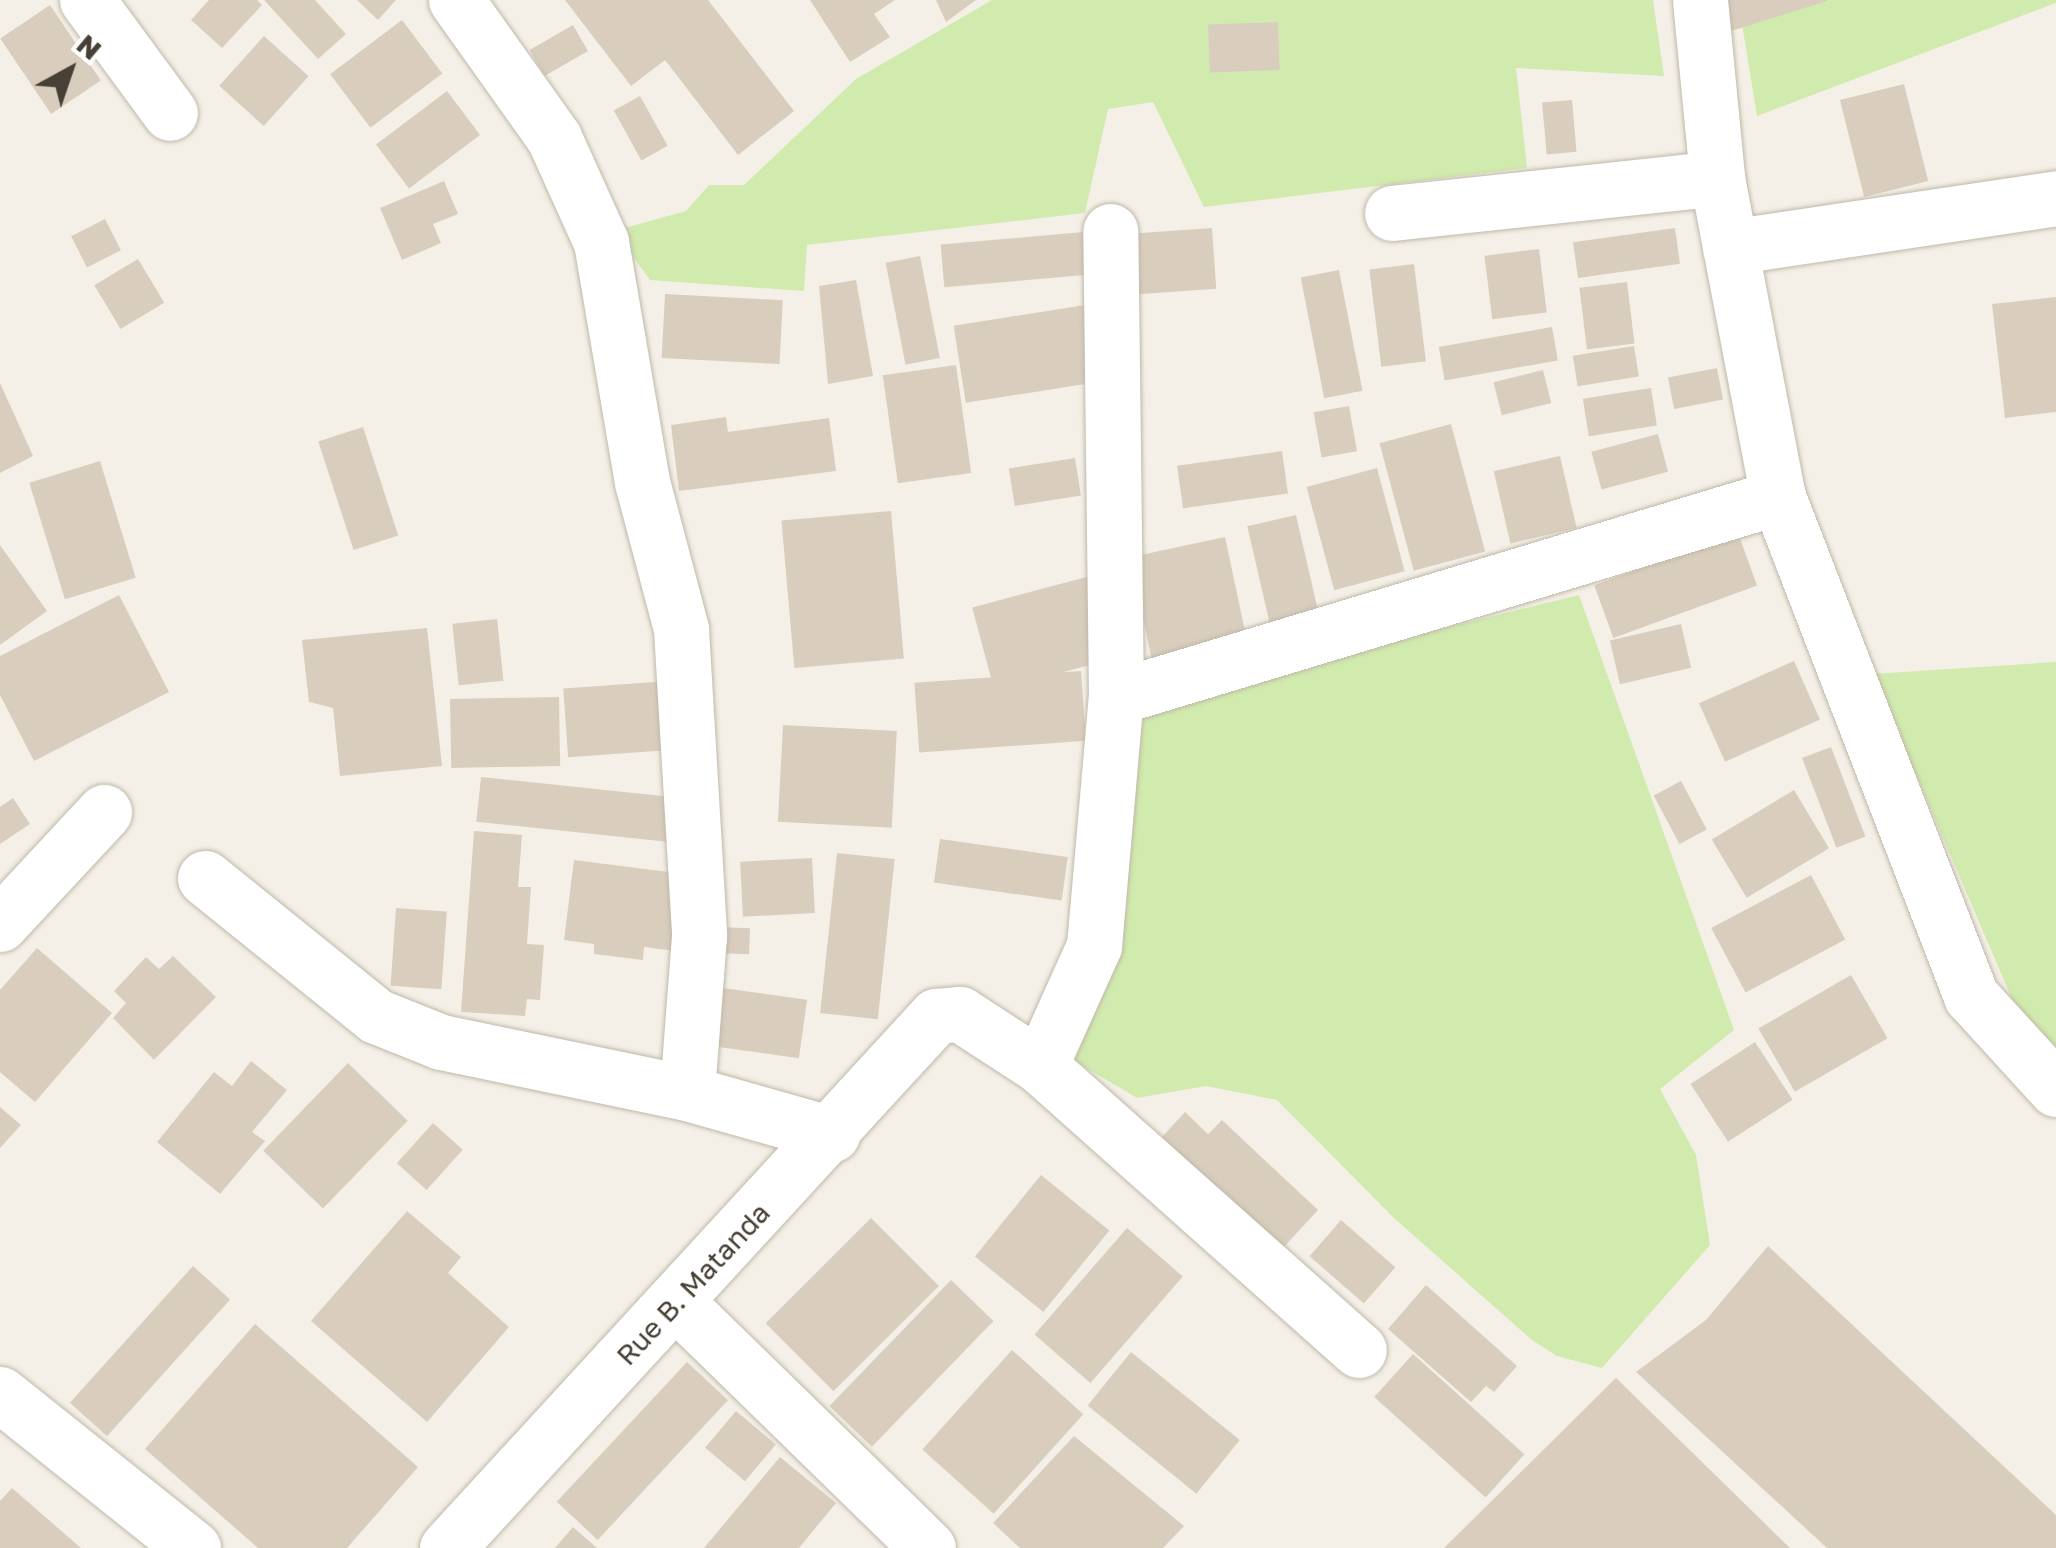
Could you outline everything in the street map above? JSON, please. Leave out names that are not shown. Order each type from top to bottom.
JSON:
[{"type":"street","points":[[88,0],[170,113]]},
{"type":"street","points":[[456,0],[554,138],[601,242],[642,482],[681,629],[700,936],[686,1093]]},
{"type":"street","points":[[1700,0],[1717,178],[1778,497],[1971,996],[2056,1090]]},
{"type":"street","points":[[1392,213],[1717,178]]},
{"type":"street","points":[[1730,247],[2056,198]]},
{"type":"street","points":[[1110,231],[1116,697],[1094,946],[1040,1066],[1359,1350]]},
{"type":"street","points":[[1116,697],[1778,497]]},
{"type":"street","points":[[0,924],[104,812]]},
{"type":"street","points":[[205,878],[376,1016],[441,1042],[686,1093],[832,1134]]},
{"type":"street","name":"Rue B. Matanda","points":[[447,1548],[832,1134],[936,1016],[960,1014],[1040,1066]]},
{"type":"street","points":[[676,1302],[928,1548]]},
{"type":"street","points":[[0,1394],[193,1548]]},
{"type":"green space","points":[[992,0],[1653,0],[1664,76],[1516,68],[1527,168],[1204,207],[1153,102],[1108,109],[1085,213],[807,245],[804,291],[650,280],[614,231],[686,211],[709,185],[744,185],[856,79]]},
{"type":"green space","points":[[1738,0],[2056,0],[2056,3],[1757,116]]},
{"type":"green space","points":[[1579,595],[1734,1030],[1660,1089],[1696,1155],[1710,1245],[1602,1368],[1557,1356],[1532,1340],[1395,1219],[1277,1100],[1206,1086],[1137,1098],[1071,1059],[1143,702]]},
{"type":"green space","points":[[2056,662],[2056,1050],[2018,1013],[1873,674]]},
{"type":"building","points":[[209,0],[257,0],[262,5],[222,48],[191,20]]},
{"type":"building","points":[[264,0],[315,0],[346,34],[318,59]]},
{"type":"building","points":[[357,0],[396,0],[378,20]]},
{"type":"building","points":[[565,0],[708,0],[794,111],[738,155],[665,60],[631,86]]},
{"type":"building","points":[[810,0],[895,0],[874,14],[890,37],[850,62]]},
{"type":"building","points":[[936,0],[976,0],[946,22]]},
{"type":"building","points":[[1721,0],[1827,0],[1827,1],[1731,31]]},
{"type":"building","points":[[50,5],[101,80],[51,114],[0,39]]},
{"type":"building","points":[[402,20],[442,74],[370,128],[330,74]]},
{"type":"building","points":[[1278,22],[1280,70],[1210,72],[1208,24]]},
{"type":"building","points":[[573,25],[588,51],[545,76],[530,50]]},
{"type":"building","points":[[264,36],[309,76],[264,126],[219,86]]},
{"type":"building","points":[[1904,84],[1928,181],[1864,197],[1840,100]]},
{"type":"building","points":[[447,91],[480,135],[409,188],[376,145]]},
{"type":"building","points":[[640,96],[668,146],[641,160],[614,111]]},
{"type":"building","points":[[1572,100],[1577,152],[1547,154],[1542,103]]},
{"type":"building","points":[[444,181],[458,214],[433,224],[441,243],[402,260],[380,208]]},
{"type":"building","points":[[105,219],[121,250],[87,267],[71,236]]},
{"type":"building","points":[[1212,228],[1216,289],[1134,295],[1130,234]]},
{"type":"building","points":[[1675,228],[1680,264],[1578,278],[1573,242]]},
{"type":"building","points":[[1095,231],[1099,274],[944,287],[941,245]]},
{"type":"building","points":[[1539,249],[1547,313],[1492,319],[1484,256]]},
{"type":"building","points":[[920,256],[940,358],[905,365],[886,263]]},
{"type":"building","points":[[138,259],[164,303],[121,329],[94,285]]},
{"type":"building","points":[[1414,264],[1426,361],[1381,367],[1369,269]]},
{"type":"building","points":[[1339,270],[1362,391],[1324,398],[1301,277]]},
{"type":"building","points":[[856,280],[873,376],[828,384],[819,286]]},
{"type":"building","points":[[1627,282],[1635,344],[1587,349],[1579,288]]},
{"type":"building","points":[[665,294],[783,300],[779,364],[662,358]]},
{"type":"building","points":[[2056,297],[2056,412],[2005,418],[1992,304]]},
{"type":"building","points":[[1085,305],[1097,382],[966,403],[954,326]]},
{"type":"building","points":[[1552,327],[1558,360],[1445,380],[1439,347]]},
{"type":"building","points":[[1634,346],[1639,377],[1578,386],[1573,356]]},
{"type":"building","points":[[956,365],[971,473],[898,483],[883,375]]},
{"type":"building","points":[[1717,368],[1723,399],[1674,409],[1668,378]]},
{"type":"building","points":[[1543,370],[1551,403],[1502,415],[1494,382]]},
{"type":"building","points":[[0,383],[33,456],[0,473]]},
{"type":"building","points":[[1651,388],[1657,426],[1589,436],[1583,399]]},
{"type":"building","points":[[1349,406],[1357,451],[1322,458],[1314,412]]},
{"type":"building","points":[[726,417],[728,432],[829,418],[836,471],[679,491],[671,425]]},
{"type":"building","points":[[1451,424],[1485,552],[1414,571],[1380,443]]},
{"type":"building","points":[[363,427],[398,535],[354,550],[318,442]]},
{"type":"building","points":[[1658,434],[1668,472],[1601,490],[1591,452]]},
{"type":"building","points":[[1282,451],[1288,494],[1183,508],[1177,466]]},
{"type":"building","points":[[1560,456],[1577,528],[1510,543],[1494,471]]},
{"type":"building","points":[[1075,458],[1081,496],[1015,506],[1009,468]]},
{"type":"building","points":[[100,461],[136,578],[65,599],[29,483]]},
{"type":"building","points":[[1377,468],[1405,571],[1334,590],[1306,487]]},
{"type":"building","points":[[891,511],[904,658],[794,668],[781,521]]},
{"type":"building","points":[[1296,515],[1321,623],[1272,634],[1247,526]]},
{"type":"building","points":[[1738,533],[1757,586],[1613,638],[1594,585]]},
{"type":"building","points":[[1225,537],[1248,647],[1153,667],[1130,557]]},
{"type":"building","points":[[0,545],[47,611],[0,645]]},
{"type":"building","points":[[1090,576],[1112,659],[994,691],[972,608]]},
{"type":"building","points":[[119,595],[169,692],[34,761],[0,695],[0,656]]},
{"type":"building","points":[[497,619],[503,681],[459,685],[452,624]]},
{"type":"building","points":[[1681,624],[1691,668],[1620,684],[1610,640]]},
{"type":"building","points":[[427,628],[442,766],[340,776],[333,708],[309,702],[302,640]]},
{"type":"building","points":[[1794,661],[1820,719],[1725,762],[1699,703]]},
{"type":"building","points":[[1081,671],[1086,741],[919,752],[914,683]]},
{"type":"building","points":[[669,681],[674,750],[568,757],[563,688]]},
{"type":"building","points":[[559,697],[560,766],[451,768],[450,699]]},
{"type":"building","points":[[783,725],[897,731],[892,828],[778,822]]},
{"type":"building","points":[[1831,747],[1865,837],[1836,848],[1802,758]]},
{"type":"building","points":[[481,777],[679,798],[674,843],[476,822]]},
{"type":"building","points":[[1681,781],[1707,830],[1679,844],[1654,796]]},
{"type":"building","points":[[1794,790],[1829,848],[1747,898],[1712,839]]},
{"type":"building","points":[[13,798],[30,824],[0,844],[0,807]]},
{"type":"building","points":[[474,831],[522,835],[518,887],[531,887],[527,944],[544,945],[540,1000],[527,999],[525,1016],[461,1012]]},
{"type":"building","points":[[940,839],[1068,857],[1062,901],[934,883]]},
{"type":"building","points":[[837,853],[895,859],[878,1019],[820,1013]]},
{"type":"building","points":[[812,858],[815,913],[743,917],[740,862]]},
{"type":"building","points":[[574,860],[692,875],[683,952],[644,947],[643,960],[594,954],[594,944],[564,940]]},
{"type":"building","points":[[1811,875],[1845,939],[1745,993],[1711,928]]},
{"type":"building","points":[[396,908],[447,912],[441,989],[391,986]]},
{"type":"building","points":[[717,927],[750,928],[749,954],[716,953]]},
{"type":"building","points":[[37,948],[112,1013],[35,1102],[0,1072],[0,990]]},
{"type":"building","points":[[173,956],[216,997],[154,1060],[113,1018],[126,1003],[114,991],[146,957],[159,969]]},
{"type":"building","points":[[1851,975],[1888,1038],[1795,1092],[1758,1028]]},
{"type":"building","points":[[716,987],[807,1000],[799,1058],[708,1045]]},
{"type":"building","points":[[1755,1042],[1793,1100],[1728,1142],[1690,1084]]},
{"type":"building","points":[[251,1061],[287,1090],[252,1132],[265,1141],[220,1194],[157,1142],[214,1072],[232,1086]]},
{"type":"building","points":[[348,1063],[408,1121],[323,1208],[263,1151]]},
{"type":"building","points":[[0,1107],[21,1125],[0,1148]]},
{"type":"building","points":[[1185,1112],[1208,1134],[1222,1120],[1318,1210],[1282,1249],[1162,1137]]},
{"type":"building","points":[[433,1123],[463,1150],[427,1190],[397,1163]]},
{"type":"building","points":[[1041,1175],[1109,1230],[1043,1312],[975,1257]]},
{"type":"building","points":[[407,1211],[461,1257],[448,1273],[509,1327],[427,1422],[311,1321]]},
{"type":"building","points":[[871,1218],[939,1286],[834,1391],[766,1323]]},
{"type":"building","points":[[1341,1220],[1395,1267],[1364,1303],[1310,1256]]},
{"type":"building","points":[[1127,1228],[1183,1277],[1090,1383],[1034,1334]]},
{"type":"building","points":[[1768,1246],[2056,1515],[2056,1548],[1827,1548],[1636,1372],[1706,1320]]},
{"type":"building","points":[[193,1266],[230,1299],[107,1436],[70,1403]]},
{"type":"building","points":[[951,1280],[993,1321],[872,1447],[829,1406]]},
{"type":"building","points":[[1426,1285],[1517,1366],[1494,1392],[1486,1386],[1471,1402],[1388,1329]]},
{"type":"building","points":[[255,1324],[418,1467],[347,1548],[258,1548],[145,1449]]},
{"type":"building","points":[[1012,1350],[1083,1414],[994,1514],[922,1450]]},
{"type":"building","points":[[1131,1352],[1240,1440],[1196,1494],[1088,1406]]},
{"type":"building","points":[[1413,1354],[1524,1454],[1486,1497],[1374,1397]]},
{"type":"building","points":[[687,1362],[728,1400],[598,1540],[557,1502]]},
{"type":"building","points":[[1616,1378],[1790,1548],[1444,1548]]},
{"type":"building","points":[[736,1411],[776,1444],[745,1481],[705,1448]]},
{"type":"building","points":[[1074,1436],[1184,1526],[1163,1548],[1020,1548],[993,1523]]},
{"type":"building","points":[[780,1457],[836,1503],[799,1548],[704,1548]]},
{"type":"building","points":[[12,1488],[81,1548],[0,1548],[0,1501]]},
{"type":"building","points":[[573,1527],[597,1548],[555,1548]]}]
